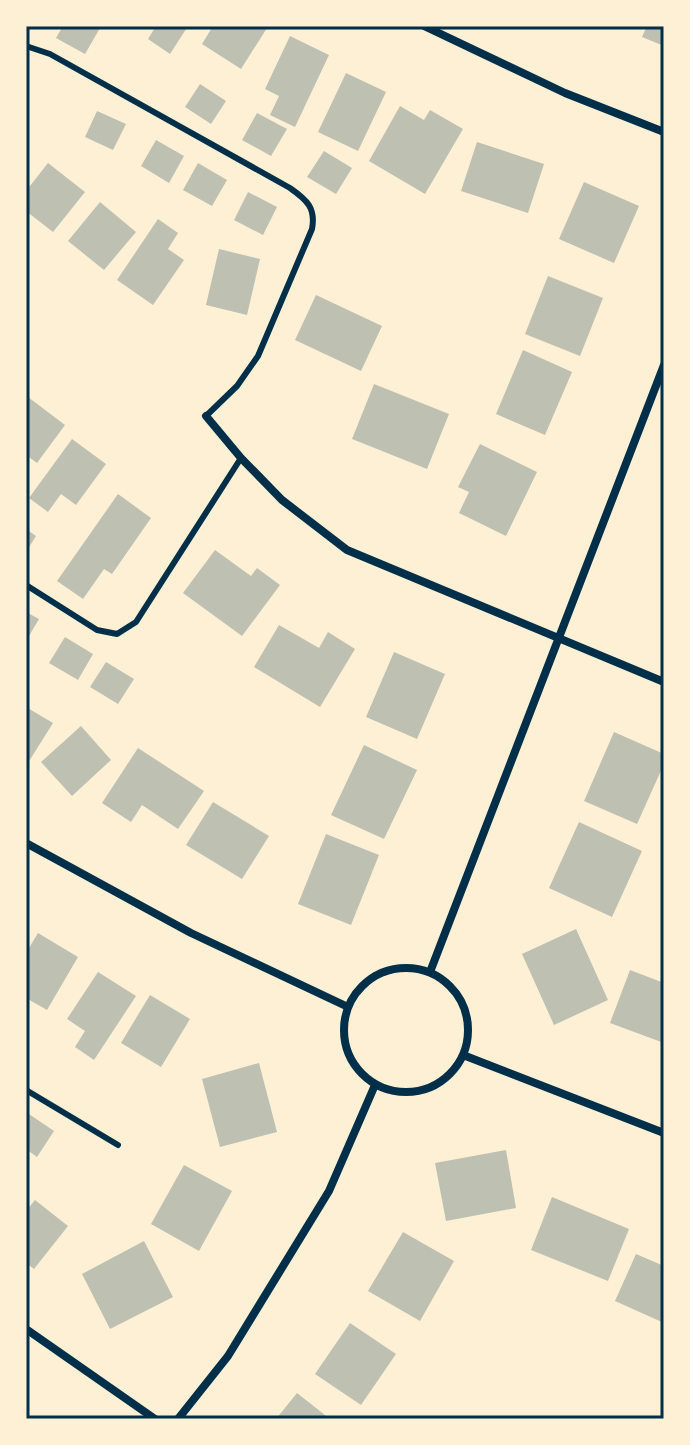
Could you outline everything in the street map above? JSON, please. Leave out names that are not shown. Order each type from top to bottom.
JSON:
[{"type":"street","points":[[424,26],[565,93],[664,132]]},
{"type":"street","points":[[430,972],[664,365]]},
{"type":"street","points":[[206,416],[282,500],[347,550],[664,682]]},
{"type":"street","points":[[26,843],[191,933],[348,1007]]},
{"type":"street","points":[[410,968],[430,972],[447,983],[460,997],[469,1036],[463,1055],[452,1073],[435,1085],[416,1092],[395,1092],[375,1085],[361,1074],[345,1042],[344,1024],[348,1007],[358,990],[382,973],[410,968]]},
{"type":"street","points":[[463,1055],[664,1134]]},
{"type":"street","points":[[178,1419],[228,1356],[329,1191],[375,1085]]},
{"type":"street","points":[[26,1329],[155,1419]]},
{"type":"lane","points":[[26,46],[50,54],[290,188],[312,208],[315,217],[312,229],[258,356],[237,386],[206,416]]},
{"type":"lane","points":[[26,585],[97,630],[117,634],[136,622],[241,458]]},
{"type":"lane","points":[[26,1090],[118,1145]]},
{"type":"building","points":[[63,26],[100,28],[85,54],[56,38]]},
{"type":"building","points":[[156,26],[188,26],[170,54],[148,39]]},
{"type":"building","points":[[213,26],[267,28],[241,69],[202,44]]},
{"type":"building","points":[[647,26],[664,26],[664,46],[642,37]]},
{"type":"building","points":[[290,36],[329,55],[295,127],[270,115],[279,96],[265,89]]},
{"type":"building","points":[[346,73],[386,92],[358,151],[318,132]]},
{"type":"building","points":[[200,84],[226,101],[211,124],[185,107]]},
{"type":"building","points":[[400,106],[424,120],[430,110],[463,129],[425,194],[369,161]]},
{"type":"building","points":[[97,111],[126,124],[113,150],[85,137]]},
{"type":"building","points":[[257,113],[287,129],[271,156],[242,140]]},
{"type":"building","points":[[156,140],[184,156],[169,183],[141,166]]},
{"type":"building","points":[[477,142],[544,164],[528,213],[461,191]]},
{"type":"building","points":[[324,151],[352,168],[336,194],[307,177]]},
{"type":"building","points":[[48,163],[85,192],[53,232],[26,211],[26,191]]},
{"type":"building","points":[[198,163],[227,180],[212,206],[183,190]]},
{"type":"building","points":[[584,182],[639,206],[614,263],[559,239]]},
{"type":"building","points":[[248,192],[277,207],[263,235],[234,220]]},
{"type":"building","points":[[100,202],[136,232],[104,270],[68,241]]},
{"type":"building","points":[[158,219],[178,233],[168,249],[184,260],[153,305],[117,280]]},
{"type":"building","points":[[219,249],[260,259],[247,315],[206,305]]},
{"type":"building","points":[[548,276],[603,298],[580,356],[525,334]]},
{"type":"building","points":[[316,295],[382,326],[361,371],[295,340]]},
{"type":"building","points":[[523,350],[572,372],[545,435],[496,414]]},
{"type":"building","points":[[374,384],[449,414],[427,469],[352,439]]},
{"type":"building","points":[[28,397],[65,425],[37,463],[26,455]]},
{"type":"building","points":[[72,439],[106,464],[76,505],[61,494],[48,512],[29,498]]},
{"type":"building","points":[[480,444],[537,472],[506,536],[459,513],[469,492],[458,487]]},
{"type":"building","points":[[118,494],[151,518],[112,574],[104,569],[83,599],[57,581]]},
{"type":"building","points":[[26,529],[36,536],[26,552]]},
{"type":"building","points":[[215,550],[251,576],[257,568],[280,585],[242,636],[183,593]]},
{"type":"building","points":[[26,612],[39,619],[26,641]]},
{"type":"building","points":[[279,625],[319,648],[328,632],[355,649],[320,707],[254,667]]},
{"type":"building","points":[[65,637],[93,654],[78,680],[49,663]]},
{"type":"building","points":[[394,652],[445,674],[417,739],[366,717]]},
{"type":"building","points":[[106,662],[134,679],[118,704],[90,687]]},
{"type":"building","points":[[26,707],[53,723],[26,766]]},
{"type":"building","points":[[81,726],[111,760],[72,796],[41,762]]},
{"type":"building","points":[[614,732],[664,754],[664,764],[637,824],[584,801]]},
{"type":"building","points":[[364,745],[417,770],[384,839],[331,815]]},
{"type":"building","points":[[138,748],[204,791],[178,829],[142,805],[131,822],[102,803]]},
{"type":"building","points":[[213,802],[269,836],[242,879],[186,845]]},
{"type":"building","points":[[579,822],[642,851],[612,917],[549,888]]},
{"type":"building","points":[[326,834],[379,855],[351,925],[298,904]]},
{"type":"building","points":[[576,929],[608,1000],[554,1025],[522,954]]},
{"type":"building","points":[[38,933],[78,957],[47,1010],[26,998],[26,953]]},
{"type":"building","points":[[630,970],[664,983],[664,1043],[610,1023]]},
{"type":"building","points":[[98,972],[136,996],[94,1060],[75,1047],[85,1031],[67,1019]]},
{"type":"building","points":[[150,995],[190,1019],[161,1067],[121,1043]]},
{"type":"building","points":[[259,1063],[277,1132],[220,1147],[202,1079]]},
{"type":"building","points":[[26,1112],[54,1131],[37,1157],[26,1149]]},
{"type":"building","points":[[506,1150],[516,1208],[446,1221],[435,1163]]},
{"type":"building","points":[[184,1165],[232,1191],[199,1251],[151,1224]]},
{"type":"building","points":[[552,1197],[629,1229],[608,1281],[531,1250]]},
{"type":"building","points":[[35,1200],[68,1226],[34,1269],[26,1263],[26,1211]]},
{"type":"building","points":[[403,1232],[454,1261],[420,1321],[368,1291]]},
{"type":"building","points":[[144,1241],[173,1297],[110,1329],[82,1274]]},
{"type":"building","points":[[636,1254],[664,1266],[664,1323],[615,1301]]},
{"type":"building","points":[[350,1323],[396,1354],[361,1405],[315,1374]]},
{"type":"building","points":[[297,1393],[330,1419],[276,1419]]}]
